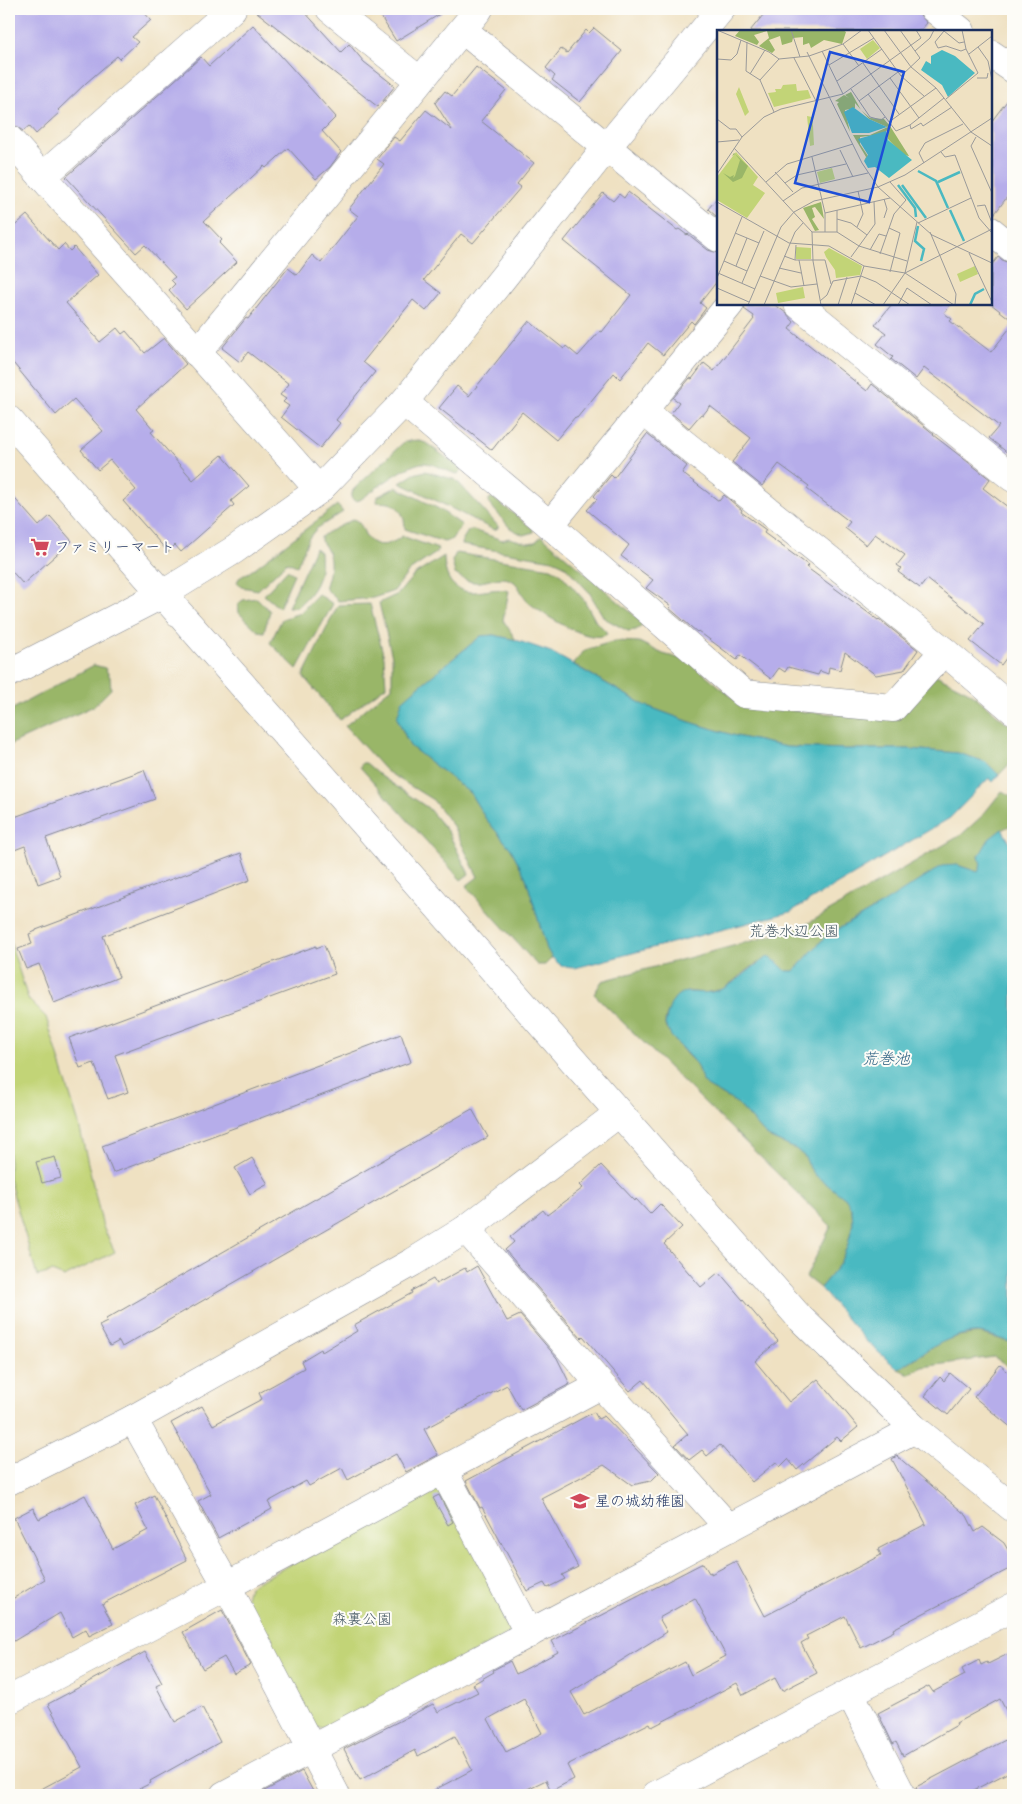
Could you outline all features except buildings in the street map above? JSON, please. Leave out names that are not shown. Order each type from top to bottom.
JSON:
[{"type":"street","points":[[42,177],[232,9]]},
{"type":"street","points":[[330,9],[420,81]]},
{"type":"street","points":[[9,673],[163,594],[234,550],[319,490],[404,402],[607,147],[720,9]]},
{"type":"street","points":[[197,353],[471,19],[607,147],[717,237]]},
{"type":"street","points":[[9,139],[319,490]]},
{"type":"street","points":[[992,232],[1013,249]]},
{"type":"street","points":[[550,525],[729,305]]},
{"type":"street","points":[[799,305],[1013,478]]},
{"type":"street","points":[[404,402],[550,525],[744,694],[894,708],[944,651]]},
{"type":"street","points":[[643,411],[944,651],[1009,697]]},
{"type":"street","points":[[9,420],[799,1317],[915,1429],[1013,1508]]},
{"type":"street","points":[[9,1481],[133,1419],[413,1262],[466,1229],[619,1113]]},
{"type":"street","points":[[466,1229],[729,1528]]},
{"type":"street","points":[[9,1700],[227,1586],[602,1385]]},
{"type":"street","points":[[133,1419],[227,1586],[336,1795]]},
{"type":"street","points":[[224,1795],[915,1429]]},
{"type":"street","points":[[443,1470],[530,1634]]},
{"type":"street","points":[[656,1795],[1013,1607]]},
{"type":"street","points":[[850,1693],[902,1795]]},
{"type":"green space","points":[[416,440],[426,443],[462,469],[458,474],[425,463],[418,464],[401,471],[360,500],[355,501],[351,498],[353,490],[404,442]]},
{"type":"green space","points":[[425,471],[456,480],[498,528],[494,530],[400,483],[414,474]]},
{"type":"green space","points":[[396,487],[439,509],[462,525],[451,540],[444,542],[405,529],[403,517],[397,507],[389,503],[377,502],[377,497]]},
{"type":"green space","points":[[490,498],[493,498],[532,528],[534,532],[523,535],[510,528],[488,502]]},
{"type":"green space","points":[[337,505],[343,512],[316,529],[309,538],[297,566],[287,562],[258,590],[241,587],[237,582],[239,578],[251,571]]},
{"type":"green space","points":[[354,519],[366,536],[379,545],[389,544],[402,536],[438,549],[436,553],[409,571],[394,591],[373,598],[338,601],[325,588],[329,575],[330,558],[321,541],[321,537]]},
{"type":"green space","points":[[473,530],[502,540],[509,538],[528,543],[535,542],[542,536],[641,621],[642,626],[636,630],[628,631],[604,618],[589,592],[564,565],[553,560],[462,545],[468,531]]},
{"type":"green space","points":[[315,548],[320,552],[319,577],[309,595],[297,607],[288,607]]},
{"type":"green space","points":[[456,553],[551,568],[559,572],[584,600],[596,622],[607,634],[600,637],[590,636],[554,620],[527,601],[516,584],[506,578],[478,582],[461,578],[455,574],[452,561]]},
{"type":"green space","points":[[444,556],[447,576],[454,586],[459,589],[473,592],[509,591],[503,620],[516,640],[494,635],[481,636],[411,693],[397,718],[410,746],[470,793],[486,819],[511,849],[526,878],[547,949],[552,958],[545,965],[537,965],[466,886],[478,877],[453,826],[433,800],[386,771],[345,726],[392,687],[392,657],[379,603],[398,594],[414,575]]},
{"type":"green space","points":[[287,570],[294,574],[279,608],[264,595]]},
{"type":"green space","points":[[318,594],[333,604],[297,669],[270,643],[282,619],[300,613]]},
{"type":"green space","points":[[257,598],[270,611],[264,632],[258,631],[239,613],[238,604],[243,600]]},
{"type":"green space","points":[[370,604],[384,657],[386,686],[340,720],[303,676],[338,605]]},
{"type":"green space","points":[[615,641],[639,642],[663,654],[689,661],[744,707],[899,719],[936,675],[971,693],[1013,728],[1013,760],[999,775],[986,762],[958,753],[909,749],[786,747],[736,736],[644,705],[573,664],[585,650]]},
{"type":"green space","points":[[94,665],[105,668],[110,677],[111,689],[94,706],[9,745],[9,711]]},
{"type":"green space","points":[[362,763],[366,763],[381,776],[428,808],[448,832],[469,874],[461,880],[360,767]]},
{"type":"green space","name":"荒巻水辺公園","points":[[1002,791],[1013,797],[1013,822],[1012,825],[1000,831],[992,838],[979,856],[981,865],[978,872],[957,865],[879,906],[826,936],[794,971],[786,971],[777,962],[757,963],[723,989],[704,993],[687,991],[671,1008],[666,1018],[666,1029],[696,1064],[707,1086],[737,1103],[768,1137],[796,1149],[805,1157],[810,1168],[846,1199],[852,1210],[853,1223],[848,1245],[839,1265],[820,1288],[806,1277],[831,1226],[594,994],[602,981],[800,928],[961,835],[982,816]]},
{"type":"green space","points":[[9,938],[28,999],[46,1017],[78,1121],[103,1227],[115,1252],[64,1277],[52,1272],[37,1276],[9,1179]]},
{"type":"green space","points":[[979,1333],[1013,1343],[1013,1369],[994,1357],[922,1367],[909,1374],[898,1369],[943,1341]]},
{"type":"green space","name":"森裏公園","points":[[436,1490],[446,1491],[514,1619],[510,1633],[327,1729],[311,1725],[246,1599],[249,1586]]},
{"type":"water","points":[[494,635],[551,652],[644,705],[736,736],[786,747],[909,749],[958,753],[986,762],[999,775],[993,782],[989,778],[950,818],[790,912],[575,968],[566,967],[555,961],[547,949],[526,878],[511,849],[486,819],[470,793],[410,746],[397,718],[402,701],[411,693],[481,636]]},
{"type":"water","name":"荒巻池","points":[[1002,829],[1013,848],[1013,1343],[979,1333],[969,1333],[937,1345],[898,1369],[868,1343],[820,1288],[839,1265],[848,1245],[853,1223],[852,1210],[846,1199],[815,1175],[805,1157],[796,1149],[768,1137],[737,1103],[707,1086],[696,1064],[671,1036],[665,1025],[669,1009],[674,999],[680,994],[687,992],[713,992],[724,988],[768,957],[777,962],[786,971],[794,971],[826,936],[879,906],[942,866],[957,865],[978,872],[981,865],[979,856],[989,839]]},
{"type":"place","name":"ファミリーマート","points":[[40,547]]},
{"type":"place","name":"星の城幼稚園","points":[[580,1501]]}]
